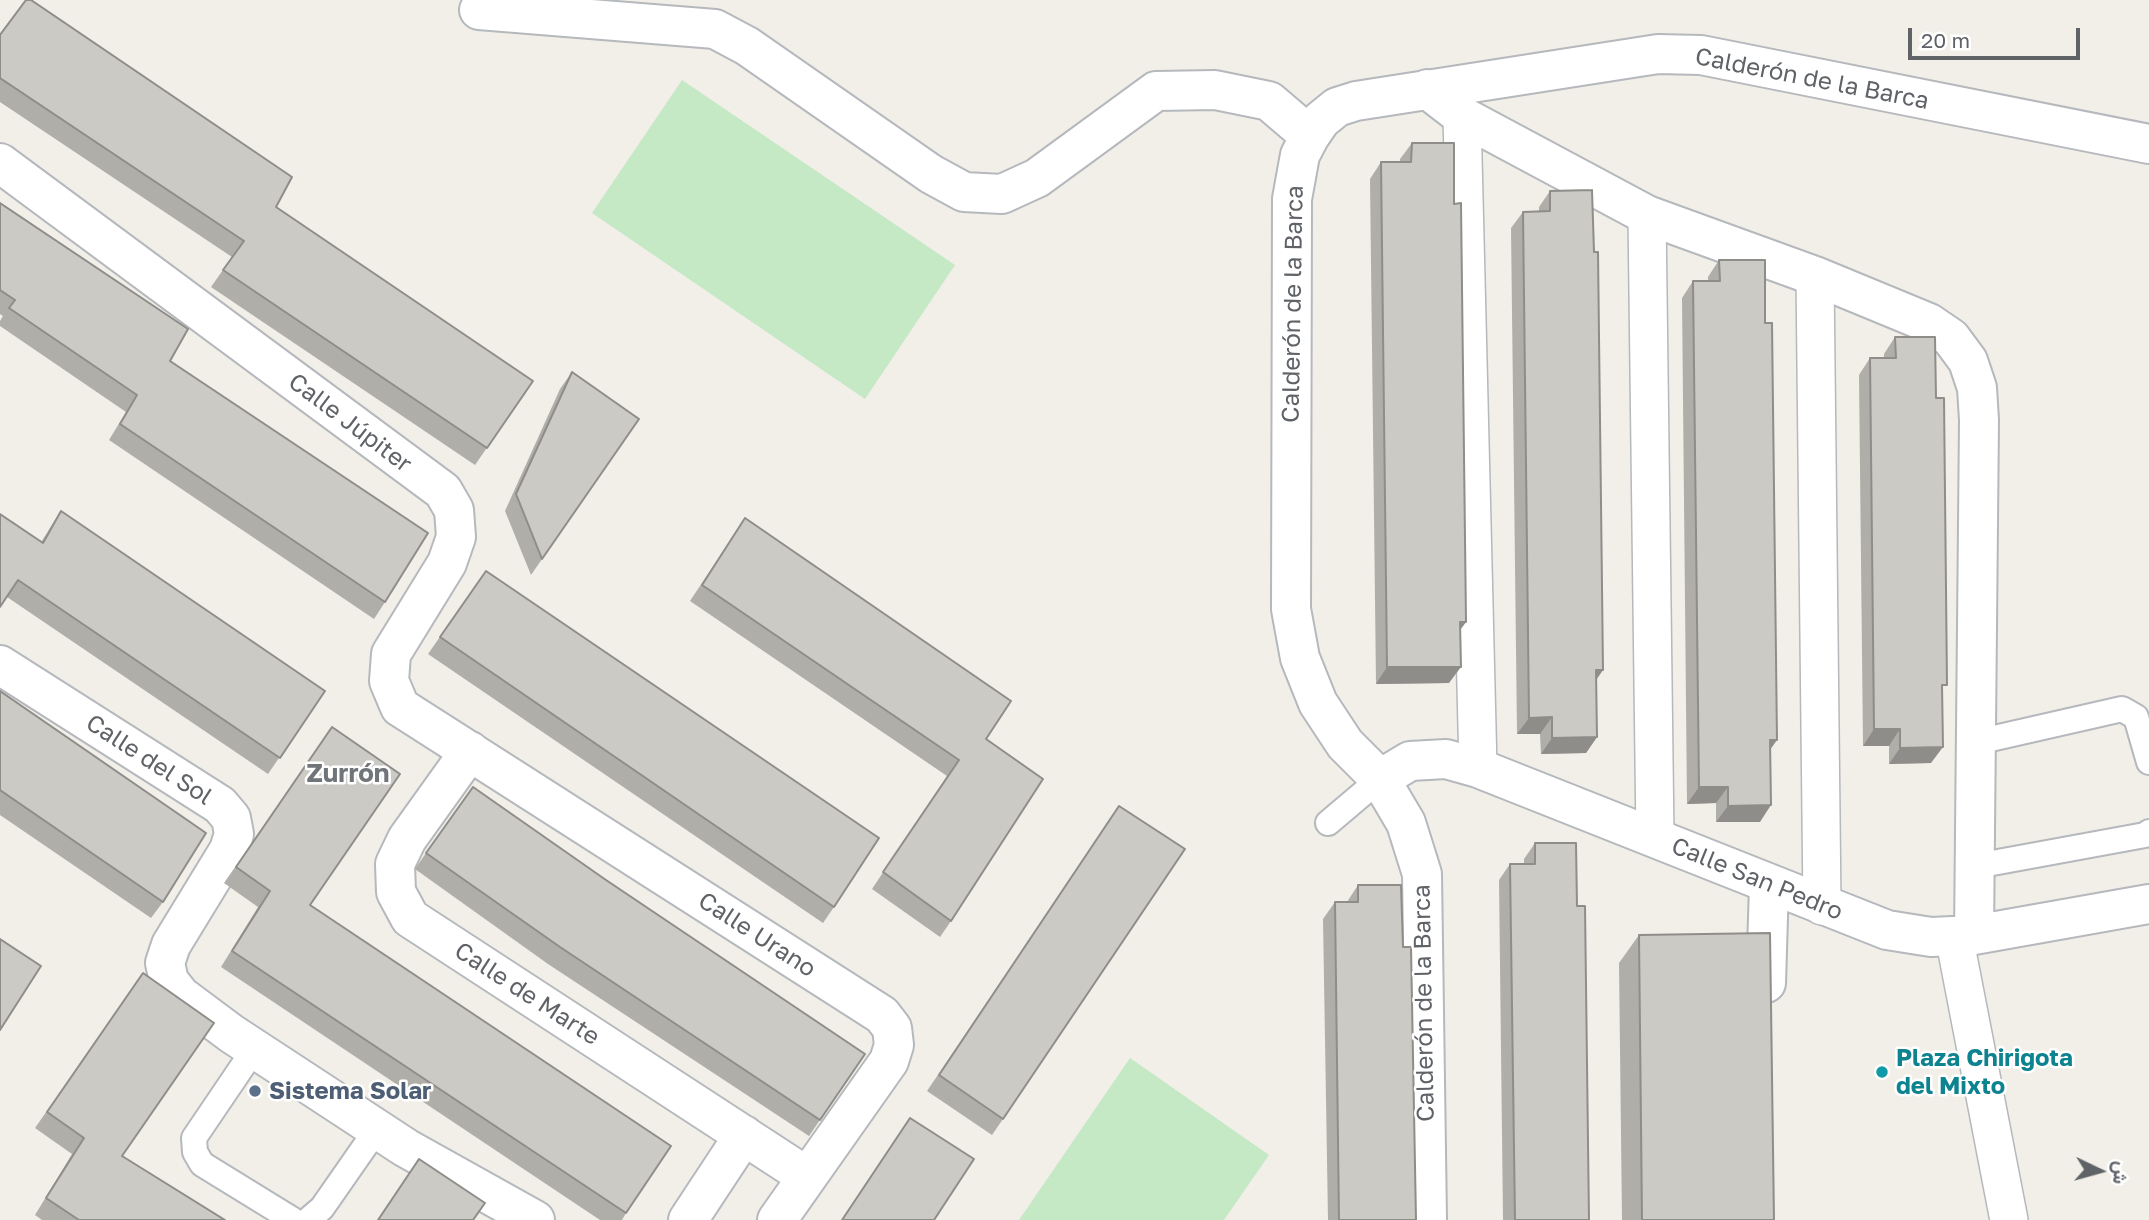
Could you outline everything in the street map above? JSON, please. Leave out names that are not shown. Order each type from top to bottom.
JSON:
[{"type":"street","points":[[479,10],[715,29],[747,46],[931,174],[964,192],[1002,194],[1037,178],[1156,91],[1215,90],[1269,101],[1311,136]]},
{"type":"street","name":"Calderón de la Barca","points":[[1427,1220],[1422,874],[1406,823],[1380,779],[1345,744],[1318,703],[1300,658],[1291,609],[1292,199],[1300,155],[1321,120],[1337,107],[1427,89],[1630,58],[1701,55],[2149,144]]},
{"type":"street","points":[[1427,89],[1462,116],[1647,215],[1815,276],[1930,323],[1951,338],[1968,361],[1977,388],[1979,420],[1977,743],[1976,866],[1964,935],[2009,1220]]},
{"type":"street","points":[[1462,116],[1478,768]]},
{"type":"street","name":"Calle Júpiter","points":[[0,163],[443,492],[454,510],[456,537],[447,563],[391,653],[389,681],[400,706],[470,751]]},
{"type":"street","points":[[1647,215],[1655,837]]},
{"type":"street","points":[[1815,276],[1822,906]]},
{"type":"street","name":"Calle del Sol","points":[[0,665],[220,805],[231,818],[234,834],[229,850],[171,945],[165,963],[169,981],[181,996],[377,1129],[535,1220]]},
{"type":"street","name":"Calle de Marte","points":[[470,751],[407,839],[395,864],[396,892],[410,918],[806,1177]]},
{"type":"street","name":"Calle Urano","points":[[470,751],[883,1015],[892,1028],[894,1045],[889,1062],[777,1220]]},
{"type":"street","name":"Calle San Pedro","points":[[1380,779],[1410,761],[1446,759],[1478,768],[1887,930],[1931,937],[1964,935],[2149,904]]},
{"type":"street","points":[[1765,1021],[1769,885]]},
{"type":"street","points":[[688,1220],[744,1135]]},
{"type":"lane","points":[[1977,743],[2122,709],[2136,717],[2149,762]]},
{"type":"lane","points":[[1328,824],[1380,779]]},
{"type":"lane","points":[[1976,866],[2149,832]]},
{"type":"lane","points":[[255,1048],[194,1138],[195,1152],[202,1164],[293,1220]]},
{"type":"lane","points":[[308,1220],[322,1208],[377,1129]]},
{"type":"green space","points":[[682,80],[955,265],[865,399],[592,213]]},
{"type":"green space","points":[[1130,1058],[1269,1155],[1224,1220],[1019,1220]]},
{"type":"building","points":[[26,0],[31,0],[292,177],[276,207],[533,381],[487,448],[223,270],[244,241],[0,78],[0,35]]},
{"type":"building","points":[[1412,143],[1454,143],[1454,204],[1461,203],[1466,622],[1460,622],[1461,667],[1387,667],[1381,162],[1411,162]]},
{"type":"building","points":[[1592,190],[1594,252],[1598,252],[1603,670],[1596,670],[1597,737],[1552,738],[1552,717],[1529,718],[1523,212],[1550,211],[1550,191]]},
{"type":"building","points":[[0,203],[188,329],[170,361],[428,533],[385,602],[120,424],[137,395],[9,308],[15,300],[0,290]]},
{"type":"building","points":[[1719,260],[1765,260],[1765,323],[1772,323],[1777,740],[1770,740],[1771,805],[1728,806],[1728,787],[1699,787],[1693,281],[1720,281]]},
{"type":"building","points":[[1895,337],[1935,337],[1936,398],[1944,398],[1947,685],[1942,685],[1943,747],[1900,748],[1900,729],[1874,729],[1870,358],[1896,358]]},
{"type":"building","points":[[572,372],[639,419],[542,559],[516,494]]},
{"type":"building","points":[[61,511],[325,691],[280,758],[18,580],[0,607],[0,514],[43,543]]},
{"type":"building","points":[[745,518],[1011,701],[986,739],[1043,779],[951,921],[883,872],[959,760],[702,585]]},
{"type":"building","points":[[486,571],[879,838],[834,907],[440,637]]},
{"type":"building","points":[[0,691],[206,833],[163,902],[0,790]]},
{"type":"building","points":[[332,727],[400,774],[310,905],[671,1146],[626,1213],[232,951],[270,891],[236,867]]},
{"type":"building","points":[[473,787],[865,1054],[820,1120],[560,947],[426,853]]},
{"type":"building","points":[[1119,806],[1185,849],[1003,1119],[939,1075]]},
{"type":"building","points":[[1535,843],[1576,843],[1577,906],[1585,906],[1589,1220],[1515,1220],[1510,864],[1535,864]]},
{"type":"building","points":[[1358,885],[1401,885],[1403,947],[1411,947],[1416,1220],[1339,1220],[1335,902],[1358,902]]},
{"type":"building","points":[[1770,933],[1774,1220],[1642,1220],[1639,935]]},
{"type":"building","points":[[0,939],[41,966],[0,1030]]},
{"type":"building","points":[[143,973],[214,1023],[122,1156],[225,1220],[79,1220],[46,1198],[84,1138],[47,1112]]},
{"type":"building","points":[[910,1118],[974,1159],[934,1220],[842,1220]]},
{"type":"building","points":[[419,1159],[485,1203],[473,1220],[378,1220]]},
{"type":"place","name":"Plaza Chirigota del Mixto","points":[[1882,1072]]},
{"type":"place","name":"Sistema Solar","points":[[255,1091]]},
{"type":"district","name":"Zurrón","points":[[348,774]]}]
